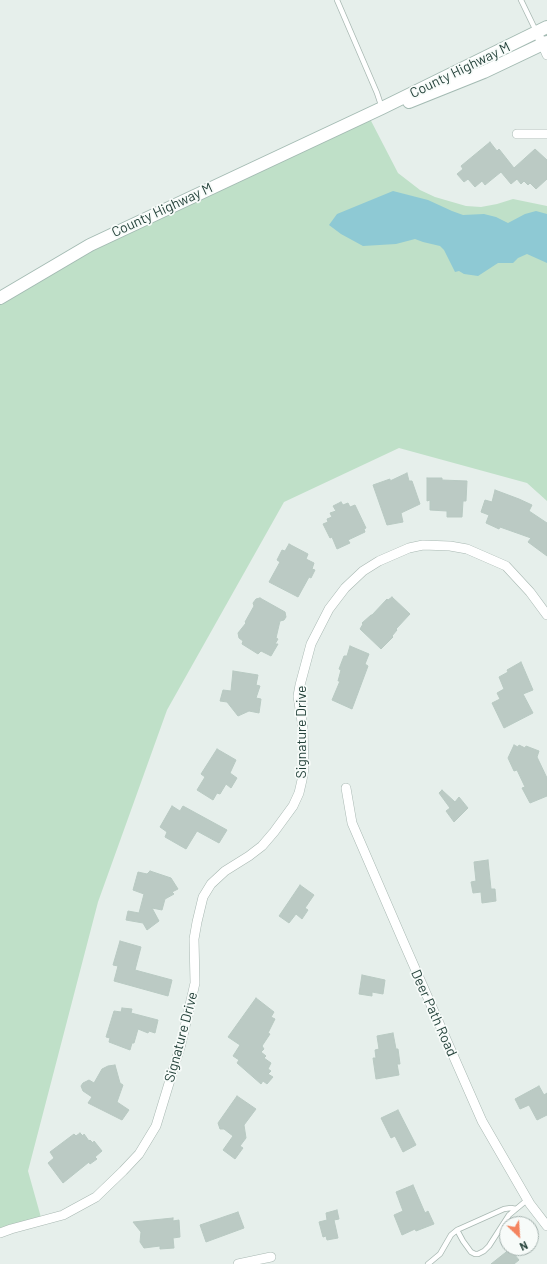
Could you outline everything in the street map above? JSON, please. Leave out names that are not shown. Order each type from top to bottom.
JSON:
[{"type":"main road","name":"County Highway M","points":[[0,298],[90,245],[382,108],[542,30]]},
{"type":"main road","name":"County Highway M","points":[[330,132],[368,115],[415,101],[545,47]]},
{"type":"street","points":[[542,30],[545,47]]},
{"type":"street","points":[[517,134],[547,134]]},
{"type":"street","name":"Signature Drive","points":[[0,1233],[63,1215],[96,1197],[139,1154],[156,1126],[181,1044],[195,984],[194,939],[204,898],[211,884],[225,871],[262,846],[283,820],[296,799],[304,768],[303,728],[298,696],[300,685],[311,644],[328,609],[345,588],[363,571],[378,561],[398,552],[423,545],[450,546],[467,549],[506,566],[530,592],[547,615]]},
{"type":"street","name":"Deer Path Road","points":[[346,788],[352,823],[402,942],[482,1121],[527,1200],[547,1226]]},
{"type":"street","points":[[238,1264],[271,1258]]},
{"type":"lane","points":[[337,0],[382,108]]},
{"type":"lane","points":[[521,0],[542,30]]},
{"type":"lane","points":[[457,1230],[471,1252],[478,1254],[490,1246],[509,1216],[527,1200]]},
{"type":"lane","points":[[428,1264],[440,1254],[451,1235],[457,1230],[504,1209],[516,1209]]},
{"type":"green space","points":[[368,115],[398,173],[420,190],[435,197],[466,206],[481,207],[513,199],[547,206],[547,501],[527,483],[399,448],[284,502],[167,710],[98,902],[28,1171],[42,1221],[0,1233],[0,298],[51,267]]},
{"type":"water","points":[[393,191],[428,200],[463,215],[484,214],[496,217],[508,223],[525,214],[536,211],[547,214],[547,263],[527,254],[518,258],[513,263],[498,263],[478,276],[464,274],[459,271],[455,272],[444,250],[440,246],[415,239],[396,244],[363,246],[341,234],[329,225],[337,214]]},
{"type":"building","points":[[490,142],[497,151],[499,149],[514,168],[535,149],[547,160],[547,179],[536,189],[530,183],[528,185],[524,181],[521,184],[517,179],[511,184],[501,172],[485,185],[482,181],[475,187],[468,179],[464,182],[457,174],[463,169],[461,166]]},
{"type":"building","points":[[407,473],[409,481],[412,481],[420,504],[401,513],[403,522],[387,525],[373,485],[390,479],[390,481]]},
{"type":"building","points":[[427,478],[467,481],[466,501],[463,501],[462,517],[447,517],[447,511],[430,510],[430,500],[427,501]]},
{"type":"building","points":[[495,490],[532,505],[529,511],[547,523],[547,556],[528,542],[531,538],[500,527],[499,529],[486,523],[489,515],[481,512],[485,500],[492,502]]},
{"type":"building","points":[[341,502],[343,505],[348,503],[350,507],[355,505],[366,528],[364,529],[365,532],[348,540],[350,543],[337,549],[332,537],[330,538],[323,524],[328,522],[327,519],[332,517],[330,513],[336,511],[333,506]]},
{"type":"building","points":[[289,544],[308,554],[306,559],[314,563],[312,569],[315,570],[311,578],[309,577],[298,597],[269,582],[280,562],[277,560],[282,550],[285,551]]},
{"type":"building","points":[[392,597],[410,614],[396,629],[397,630],[392,636],[393,637],[381,649],[360,629],[363,624],[362,623],[387,599],[388,600]]},
{"type":"building","points":[[260,598],[285,612],[286,617],[284,620],[280,621],[276,638],[278,639],[275,644],[278,644],[271,656],[261,651],[258,654],[242,644],[243,641],[239,638],[238,633],[246,623],[245,622],[254,606],[253,603],[256,599]]},
{"type":"building","points":[[350,646],[369,654],[365,664],[368,666],[352,709],[332,700],[340,681],[338,681],[341,670],[339,669],[344,656],[347,656]]},
{"type":"building","points":[[521,662],[533,690],[523,694],[533,713],[504,728],[492,703],[500,699],[497,693],[504,689],[499,677],[508,672],[507,670]]},
{"type":"building","points":[[233,671],[258,675],[256,685],[260,686],[256,698],[261,699],[259,713],[249,711],[238,716],[227,702],[220,701],[223,690],[231,691]]},
{"type":"building","points":[[514,745],[518,747],[519,745],[525,748],[526,746],[539,751],[537,757],[547,778],[547,796],[530,803],[522,788],[525,787],[517,770],[514,771],[508,758]]},
{"type":"building","points":[[217,749],[236,760],[230,773],[237,778],[231,788],[226,784],[220,794],[217,793],[213,800],[197,790],[205,777],[201,774]]},
{"type":"building","points":[[442,790],[455,802],[459,797],[468,808],[454,822],[446,811],[450,808],[439,793]]},
{"type":"building","points":[[172,806],[180,811],[183,806],[227,830],[219,843],[197,831],[186,849],[165,837],[167,832],[160,827]]},
{"type":"building","points":[[488,860],[491,889],[495,889],[496,901],[482,903],[481,892],[473,893],[471,882],[476,881],[474,862]]},
{"type":"building","points":[[150,871],[171,878],[178,889],[172,892],[174,894],[165,899],[162,910],[152,908],[159,921],[147,930],[143,923],[126,920],[128,911],[139,913],[144,894],[133,890],[138,872],[147,874]]},
{"type":"building","points":[[300,885],[314,895],[305,908],[308,910],[302,919],[296,914],[289,923],[279,916]]},
{"type":"building","points":[[120,941],[141,947],[135,970],[172,980],[168,996],[114,981],[118,966],[113,965]]},
{"type":"building","points":[[362,975],[385,980],[383,994],[372,992],[372,996],[359,994]]},
{"type":"building","points":[[256,998],[274,1012],[271,1017],[275,1019],[268,1033],[270,1034],[262,1046],[264,1049],[261,1052],[266,1056],[264,1058],[271,1063],[268,1069],[271,1071],[268,1074],[273,1077],[267,1084],[263,1081],[261,1084],[237,1063],[239,1060],[233,1056],[240,1045],[228,1037]]},
{"type":"building","points":[[122,1008],[132,1009],[131,1013],[158,1020],[155,1033],[149,1031],[148,1033],[138,1029],[134,1043],[132,1043],[130,1050],[109,1042],[110,1038],[106,1037],[114,1011],[121,1012]]},
{"type":"building","points":[[393,1033],[396,1049],[398,1049],[400,1064],[397,1064],[399,1075],[376,1079],[373,1058],[376,1058],[375,1050],[379,1049],[377,1036]]},
{"type":"building","points":[[115,1065],[120,1083],[123,1085],[117,1102],[129,1110],[122,1120],[88,1103],[92,1097],[83,1091],[81,1086],[89,1080],[94,1083],[102,1069]]},
{"type":"building","points":[[539,1086],[544,1095],[547,1093],[547,1115],[537,1120],[529,1105],[520,1109],[515,1099]]},
{"type":"building","points":[[237,1096],[256,1109],[244,1125],[246,1138],[240,1146],[243,1148],[235,1159],[223,1150],[233,1136],[224,1129],[220,1129],[218,1123]]},
{"type":"building","points":[[398,1110],[416,1145],[403,1152],[395,1136],[391,1138],[381,1118]]},
{"type":"building","points":[[80,1133],[83,1136],[84,1134],[89,1141],[90,1140],[93,1143],[94,1141],[102,1151],[95,1157],[97,1159],[90,1164],[89,1162],[63,1183],[48,1163],[54,1158],[50,1152],[74,1134],[76,1136]]},
{"type":"building","points":[[413,1185],[425,1213],[428,1211],[434,1224],[416,1231],[415,1229],[402,1235],[394,1215],[403,1211],[396,1192]]},
{"type":"building","points":[[337,1210],[339,1219],[334,1220],[338,1238],[327,1240],[326,1236],[323,1237],[319,1222],[327,1220],[326,1213]]},
{"type":"building","points":[[238,1212],[244,1228],[206,1242],[200,1225]]},
{"type":"building","points":[[173,1218],[173,1221],[179,1220],[180,1237],[173,1238],[174,1248],[160,1249],[160,1246],[144,1248],[140,1242],[141,1232],[133,1222]]},
{"type":"building","points":[[501,1256],[516,1256],[519,1260],[514,1264],[491,1264]]}]
